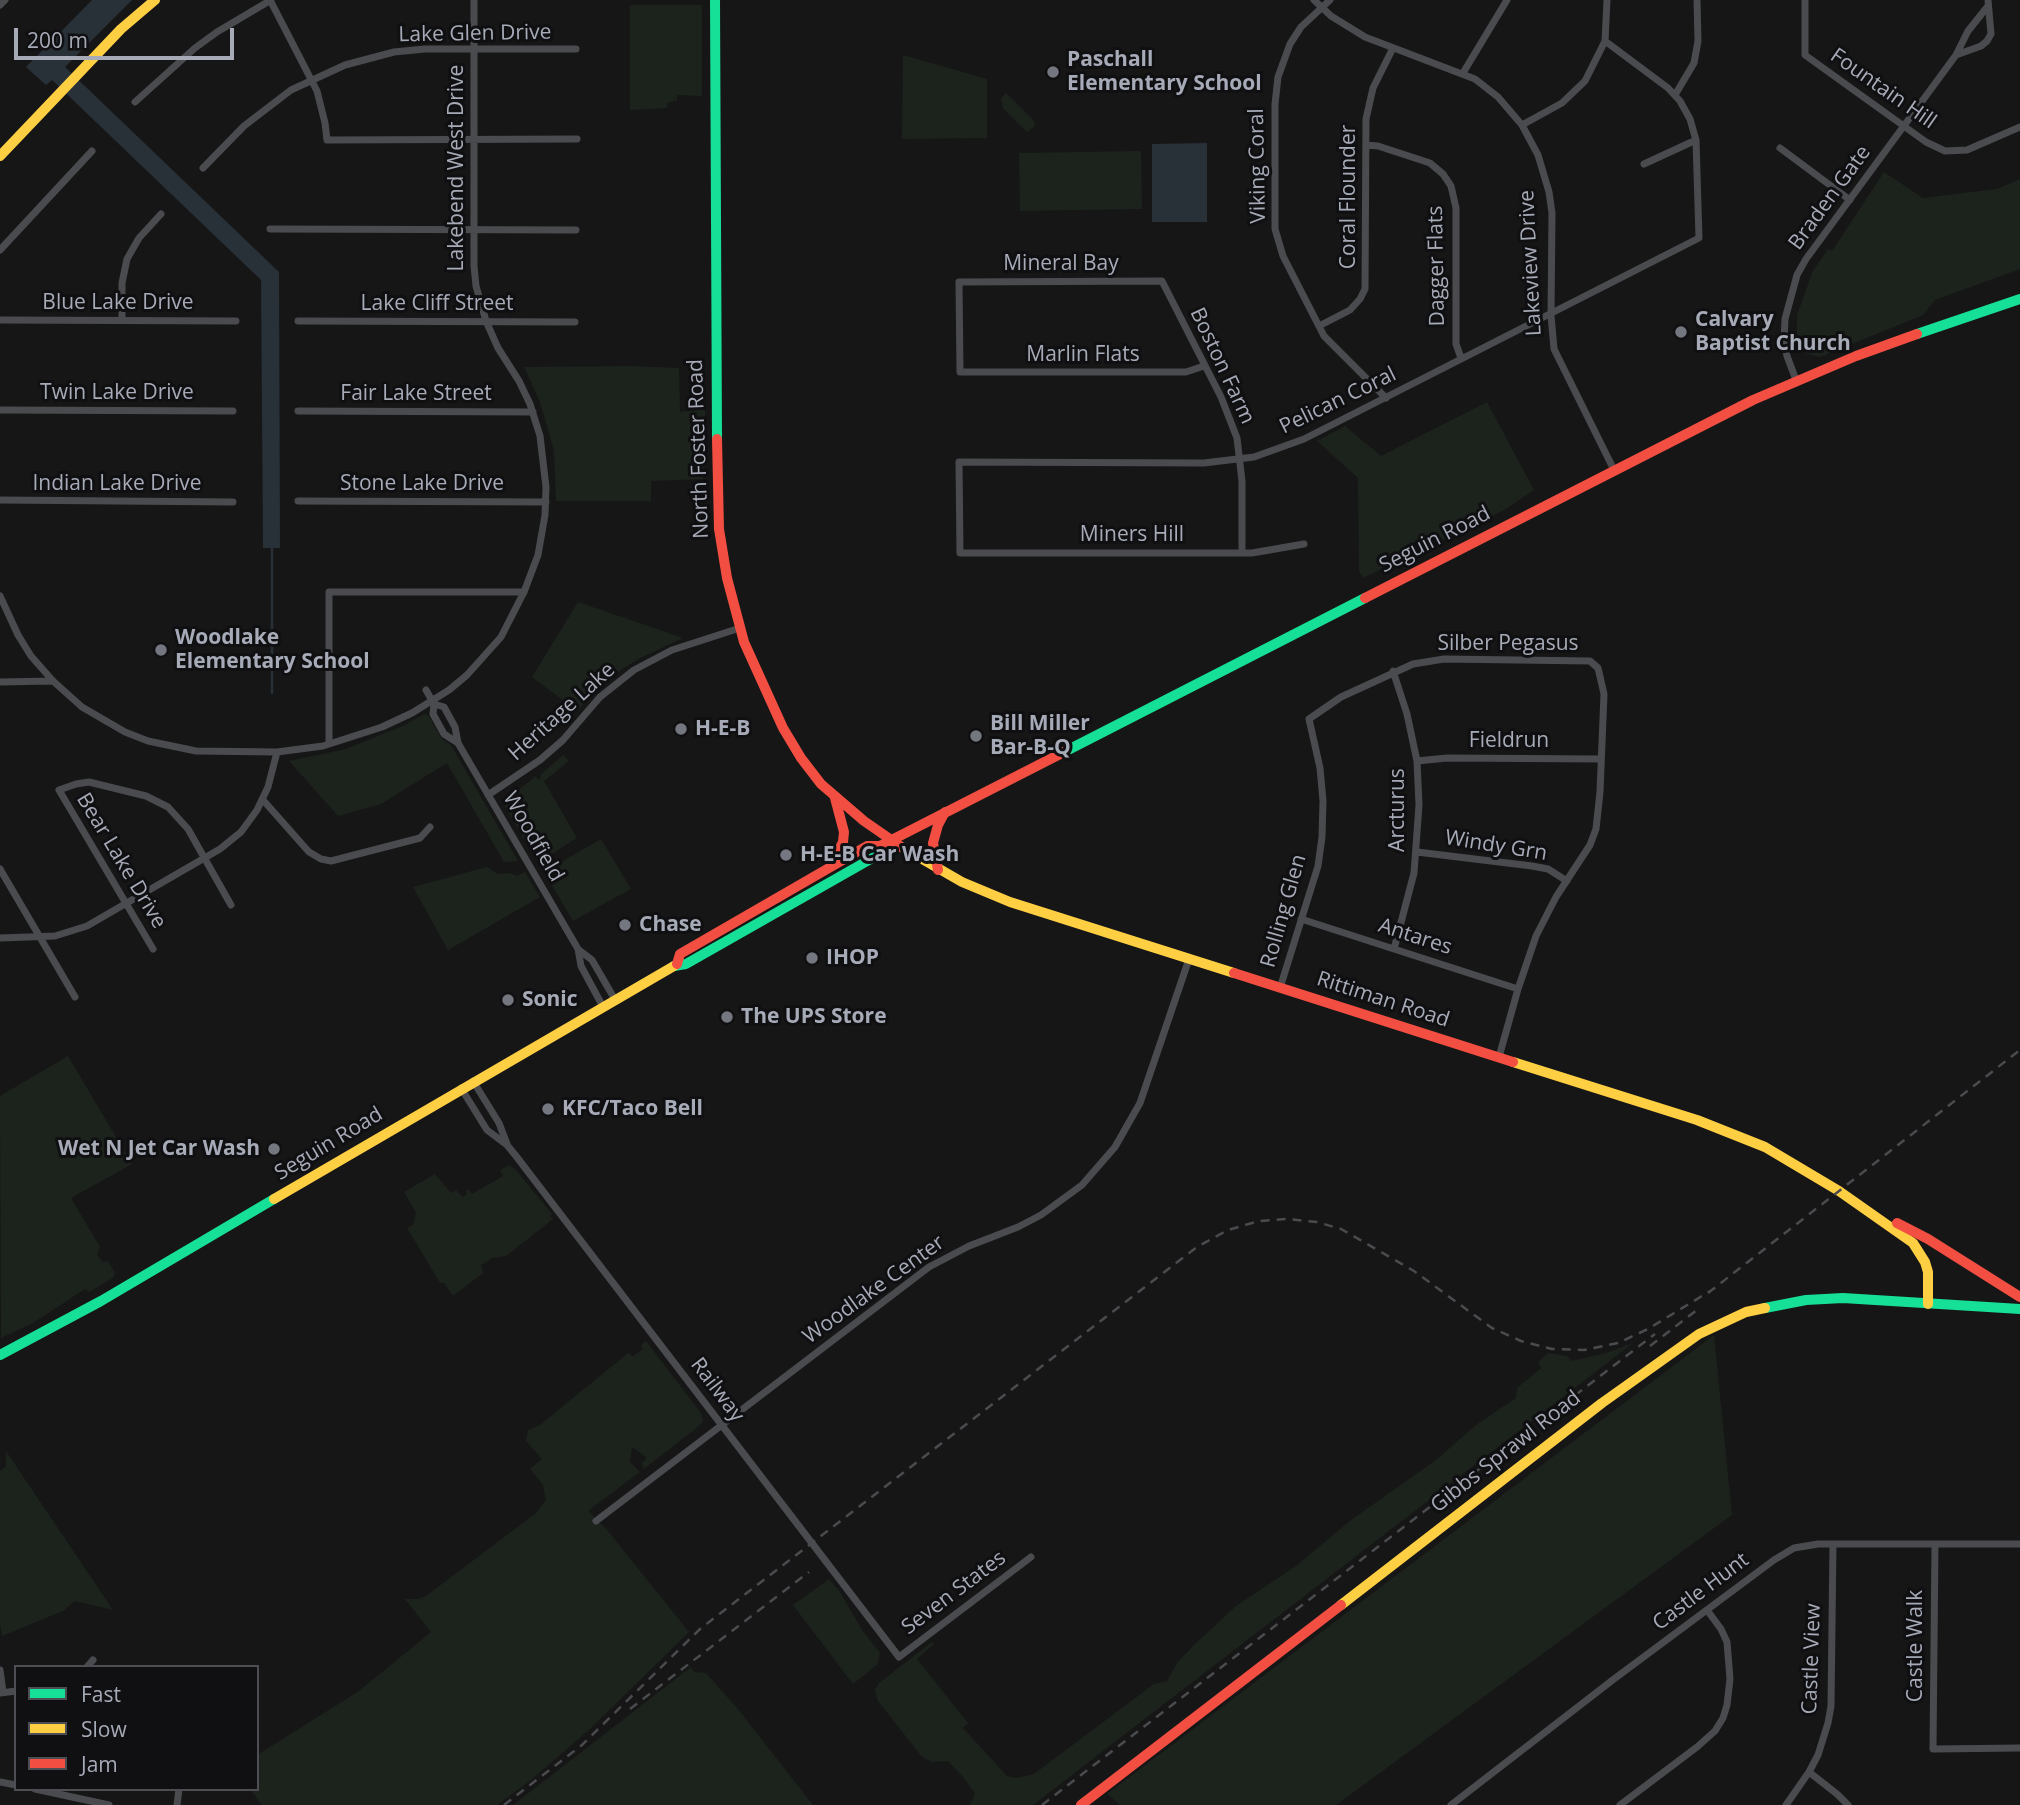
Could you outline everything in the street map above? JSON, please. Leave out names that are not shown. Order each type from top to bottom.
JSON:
[{"type":"main road","points":[[0,156],[121,29],[155,0]]},
{"type":"main road","name":"North Foster Road","points":[[715,0],[716,479],[719,529],[727,578],[740,628],[762,685],[783,728],[821,784],[885,843]]},
{"type":"main road","name":"Seguin Road","points":[[677,964],[680,954],[867,846],[885,843],[1614,470],[1796,380],[1919,332],[2020,299]]},
{"type":"main road","points":[[829,867],[843,842],[844,832],[835,798]]},
{"type":"main road","points":[[937,870],[933,843],[938,825],[946,812]]},
{"type":"main road","name":"Seguin Road","points":[[0,1355],[101,1301],[614,998],[677,964],[686,964],[876,856],[885,843]]},
{"type":"main road","name":"Rittiman Road","points":[[885,843],[937,870],[1010,902],[1664,1109],[1765,1147],[1902,1233],[1919,1250],[1928,1272],[1928,1304]]},
{"type":"main road","name":"Rittiman Road","points":[[1860,1205],[1928,1239],[2017,1293]]},
{"type":"main road","name":"Gibbs Sprawl Road","points":[[1080,1805],[1591,1411],[1699,1334],[1746,1312],[1806,1300],[1843,1298],[2020,1310]]},
{"type":"street","points":[[0,5],[5,0]]},
{"type":"street","points":[[135,102],[206,40],[271,0],[321,103],[327,141],[577,139]]},
{"type":"street","name":"Lakebend West Drive","points":[[0,596],[31,656],[53,681],[82,707],[103,721],[148,741],[195,751],[278,752],[329,744],[382,727],[433,703],[485,657],[501,637],[524,592],[541,546],[546,502],[544,461],[533,412],[520,381],[498,348],[486,321],[476,286],[474,0]]},
{"type":"street","name":"Lakeview Drive","points":[[1314,0],[1355,32],[1463,73],[1498,97],[1522,125],[1538,155],[1549,192],[1552,214],[1551,315],[1554,349],[1614,470]]},
{"type":"street","name":"Viking Coral","points":[[1330,0],[1301,27],[1280,68],[1275,104],[1275,229],[1283,256],[1319,326],[1332,345],[1386,398]]},
{"type":"street","points":[[1463,73],[1507,0]]},
{"type":"street","points":[[1522,125],[1552,110],[1576,92],[1593,68],[1605,41],[1607,0]]},
{"type":"street","points":[[1675,95],[1694,63],[1697,0]]},
{"type":"street","name":"Fountain Hill","points":[[1805,0],[1805,55],[1936,148],[1955,152],[1981,145],[2020,127]]},
{"type":"street","name":"Braden Gate","points":[[1796,380],[1784,341],[1785,319],[1792,291],[1806,259],[1956,55],[1968,31],[1988,3]]},
{"type":"street","name":"Braden Gate","points":[[1956,55],[1987,41],[1991,34],[1988,3]]},
{"type":"street","points":[[1605,41],[1675,95],[1690,119],[1696,140],[1644,164]]},
{"type":"street","name":"Coral Flounder","points":[[1319,326],[1350,310],[1365,289],[1366,119],[1370,98],[1393,48]]},
{"type":"street","name":"Lake Glen Drive","points":[[203,168],[244,127],[291,90],[345,65],[394,52],[425,49],[576,49]]},
{"type":"street","name":"Pelican Coral","points":[[960,552],[960,463],[1204,463],[1241,460],[1269,453],[1304,439],[1386,398],[1699,238],[1696,140]]},
{"type":"street","name":"Dagger Flats","points":[[1366,145],[1421,159],[1437,168],[1451,186],[1456,208],[1456,344],[1461,358]]},
{"type":"street","points":[[1780,148],[1850,200]]},
{"type":"street","points":[[0,250],[92,151]]},
{"type":"street","points":[[122,320],[122,282],[127,259],[139,238],[161,214]]},
{"type":"street","points":[[270,229],[576,230]]},
{"type":"street","name":"Mineral Bay","points":[[960,372],[959,282],[1162,281]]},
{"type":"street","name":"Boston Farm","points":[[1162,281],[1228,411],[1241,460],[1242,553]]},
{"type":"street","name":"Blue Lake Drive","points":[[0,320],[236,321]]},
{"type":"street","name":"Lake Cliff Street","points":[[298,321],[575,322]]},
{"type":"street","name":"Marlin Flats","points":[[960,372],[1186,372],[1205,366]]},
{"type":"street","name":"Twin Lake Drive","points":[[0,411],[233,411]]},
{"type":"street","name":"Fair Lake Street","points":[[298,411],[533,412]]},
{"type":"street","name":"Indian Lake Drive","points":[[0,500],[233,502]]},
{"type":"street","name":"Stone Lake Drive","points":[[298,501],[546,502]]},
{"type":"street","name":"Miners Hill","points":[[960,552],[1242,553],[1304,544]]},
{"type":"street","points":[[329,744],[329,592],[524,592]]},
{"type":"street","name":"Heritage Lake","points":[[488,795],[540,760],[563,740],[600,697],[634,670],[672,650],[740,628]]},
{"type":"street","name":"Silber Pegasus","points":[[1309,719],[1341,697],[1413,664],[1444,659],[1584,660],[1595,664],[1601,676],[1604,694],[1601,759]]},
{"type":"street","name":"Arcturus","points":[[1393,671],[1407,714],[1417,761],[1419,805],[1417,852],[1409,898],[1394,949]]},
{"type":"street","points":[[0,681],[53,681]]},
{"type":"street","points":[[426,690],[433,703]]},
{"type":"street","name":"Woodfield","points":[[458,743],[444,734],[433,714],[433,703],[444,707],[455,727],[458,743],[578,949],[581,966],[602,1005]]},
{"type":"street","name":"Rolling Glen","points":[[1280,988],[1318,866],[1322,837],[1320,768],[1309,719]]},
{"type":"street","points":[[0,939],[63,934],[87,926],[220,849],[241,832],[263,800],[278,752]]},
{"type":"street","name":"Fieldrun","points":[[1417,761],[1447,758],[1601,759]]},
{"type":"street","points":[[1499,1057],[1536,936],[1590,845],[1596,829],[1601,759]]},
{"type":"street","name":"Bear Lake Drive","points":[[153,949],[59,790],[89,782],[155,799],[179,817],[205,858]]},
{"type":"street","points":[[263,800],[309,852],[331,861],[420,838],[429,827]]},
{"type":"street","name":"Windy Grn","points":[[1417,852],[1548,869],[1567,881]]},
{"type":"street","points":[[205,858],[231,905]]},
{"type":"street","points":[[0,869],[75,997]]},
{"type":"street","name":"Antares","points":[[1301,919],[1518,989]]},
{"type":"street","name":"Woodfield","points":[[578,949],[592,960],[614,998]]},
{"type":"street","name":"Woodlake Center","points":[[596,1521],[929,1267],[968,1246],[1041,1216],[1082,1185],[1115,1147],[1140,1103],[1189,959]]},
{"type":"street","name":"Railway","points":[[473,1081],[499,1122],[507,1145]]},
{"type":"street","name":"Railway","points":[[461,1088],[487,1130],[507,1145],[899,1657]]},
{"type":"street","name":"Castle View","points":[[1786,1805],[1809,1772],[1824,1739],[1831,1706],[1833,1544]]},
{"type":"street","name":"Castle Walk","points":[[1934,1544],[1933,1749],[2020,1748]]},
{"type":"street","name":"Castle Hunt","points":[[1451,1805],[1781,1555],[1807,1545],[2020,1544]]},
{"type":"street","name":"Seven States","points":[[899,1657],[1031,1556]]},
{"type":"street","points":[[1620,1805],[1697,1747],[1715,1731],[1723,1718],[1730,1679],[1727,1642],[1707,1610]]},
{"type":"street","points":[[89,1665],[93,1660]]},
{"type":"street","points":[[0,1670],[2,1693]]},
{"type":"street","points":[[1809,1772],[1838,1794],[1847,1805]]},
{"type":"street","points":[[44,1791],[109,1805]]},
{"type":"shaded area","points":[[92,0],[132,0],[65,67],[279,272],[280,548],[263,548],[261,280],[52,80],[46,85],[26,67]]},
{"type":"shaded area","points":[[630,5],[702,5],[702,96],[677,95],[677,101],[668,102],[667,108],[630,110]]},
{"type":"shaded area","points":[[903,55],[987,79],[987,138],[902,139]]},
{"type":"shaded area","points":[[1006,93],[1035,122],[1034,127],[1027,132],[1003,108],[1001,98]]},
{"type":"shaded area","points":[[1207,143],[1207,222],[1152,222],[1152,144]]},
{"type":"shaded area","points":[[1141,151],[1142,209],[1020,211],[1019,153]]},
{"type":"shaded area","points":[[1884,172],[1923,198],[1997,189],[2020,179],[2020,269],[1935,300],[1923,315],[1820,357],[1799,351],[1797,315],[1813,271],[1828,249],[1832,251]]},
{"type":"shaded area","points":[[524,367],[679,368],[680,412],[705,409],[703,479],[651,481],[651,501],[556,501],[554,451],[540,402]]},
{"type":"shaded area","points":[[1487,402],[1534,490],[1506,509],[1363,578],[1359,571],[1358,478],[1317,441],[1345,426],[1381,456]]},
{"type":"shaded area","points":[[578,602],[683,638],[619,671],[596,690],[577,711],[532,677]]},
{"type":"shaded area","points":[[424,714],[428,715],[442,739],[451,745],[518,861],[504,862],[447,763],[381,804],[338,816],[289,761],[346,749],[405,725]]},
{"type":"shaded area","points":[[563,755],[569,761],[544,781],[577,838],[542,860],[533,854],[504,801],[536,776],[541,778],[540,775]]},
{"type":"shaded area","points":[[601,839],[631,889],[573,921],[544,872]]},
{"type":"shaded area","points":[[487,867],[498,874],[510,873],[517,876],[525,872],[540,897],[448,950],[413,887]]},
{"type":"shaded area","points":[[68,1056],[132,1164],[71,1198],[100,1247],[97,1254],[102,1262],[108,1261],[115,1273],[113,1278],[89,1292],[85,1289],[33,1323],[1,1338],[0,1096]]},
{"type":"shaded area","points":[[509,1165],[552,1214],[550,1216],[553,1219],[506,1256],[492,1258],[481,1265],[483,1273],[453,1296],[444,1283],[440,1283],[407,1228],[413,1225],[416,1213],[404,1192],[435,1174],[451,1193],[456,1190],[463,1197],[467,1194],[466,1190],[472,1194],[503,1176],[500,1170]]},
{"type":"shaded area","points":[[1714,1335],[1732,1515],[1336,1805],[1120,1805],[1107,1794]]},
{"type":"shaded area","points":[[646,1341],[701,1413],[703,1421],[644,1469],[641,1463],[646,1459],[645,1456],[632,1447],[630,1462],[640,1472],[588,1511],[608,1531],[689,1632],[590,1729],[531,1780],[497,1805],[262,1805],[252,1791],[259,1791],[259,1754],[359,1691],[431,1632],[405,1599],[426,1596],[536,1513],[546,1500],[543,1485],[530,1469],[542,1459],[526,1441],[528,1430],[540,1425],[628,1353],[633,1356],[643,1349],[641,1345]]},
{"type":"shaded area","points":[[1633,1343],[1033,1805],[970,1805],[975,1793],[962,1776],[948,1761],[932,1762],[922,1757],[878,1701],[875,1690],[879,1683],[932,1642],[934,1644],[917,1659],[968,1723],[963,1728],[1007,1776],[1016,1778],[1034,1774],[1154,1684],[1167,1681],[1177,1663],[1236,1606],[1296,1566],[1351,1520],[1436,1460],[1476,1425],[1516,1398],[1517,1388],[1541,1368],[1538,1362],[1548,1353],[1567,1356],[1572,1361]]},
{"type":"shaded area","points":[[6,1451],[113,1610],[75,1601],[63,1611],[2,1636],[0,1471],[6,1466]]},
{"type":"shaded area","points":[[829,1579],[880,1653],[877,1665],[853,1684],[793,1605]]},
{"type":"shaded area","points":[[691,1667],[694,1672],[706,1673],[738,1709],[813,1805],[513,1805]]},
{"type":"waterway","points":[[272,548],[272,693]]},
{"type":"railway","points":[[1708,1293],[2020,1050]]},
{"type":"railway","points":[[504,1805],[582,1745],[700,1629],[1197,1247],[1228,1230],[1259,1221],[1287,1219],[1317,1222],[1341,1229],[1414,1271],[1492,1328],[1521,1341],[1552,1349],[1584,1350],[1618,1343],[1648,1329],[1715,1288]]},
{"type":"railway","points":[[1650,1346],[1697,1310]]},
{"type":"railway","points":[[1042,1805],[1655,1334]]},
{"type":"railway","points":[[630,1709],[809,1572]]},
{"type":"traffic: fast","points":[[715,0],[717,439]]},
{"type":"traffic: fast","points":[[1917,334],[2020,299]]},
{"type":"traffic: fast","points":[[1066,751],[1365,598]]},
{"type":"traffic: fast","points":[[674,966],[686,964],[876,856],[880,846]]},
{"type":"traffic: fast","points":[[0,1355],[101,1301],[274,1199]]},
{"type":"traffic: fast","points":[[1765,1308],[1806,1300],[1843,1298],[2020,1309]]},
{"type":"traffic: slow","points":[[0,156],[121,29],[155,0]]},
{"type":"traffic: slow","points":[[903,848],[962,882],[1010,902],[1234,973]]},
{"type":"traffic: slow","points":[[274,1199],[674,966]]},
{"type":"traffic: slow","points":[[1513,1062],[1697,1120],[1765,1147],[1839,1191],[1913,1243],[1928,1272],[1928,1304]]},
{"type":"traffic: slow","points":[[1341,1605],[1602,1403],[1699,1334],[1746,1312],[1765,1308]]},
{"type":"traffic: jam","points":[[1365,598],[1753,400],[1856,356],[1917,334]]},
{"type":"traffic: jam","points":[[717,439],[719,529],[727,578],[744,642],[783,728],[821,784],[864,821],[903,848]]},
{"type":"traffic: jam","points":[[677,964],[680,954],[867,846],[880,846],[1066,751]]},
{"type":"traffic: jam","points":[[832,864],[843,842],[844,832],[835,798]]},
{"type":"traffic: jam","points":[[938,870],[933,843],[945,812]]},
{"type":"traffic: jam","points":[[1234,973],[1513,1062]]},
{"type":"traffic: jam","points":[[1897,1223],[1928,1239],[2020,1297]]},
{"type":"traffic: jam","points":[[1081,1805],[1341,1605]]},
{"type":"place","name":"Paschall Elementary School","points":[[1053,72]]},
{"type":"place","name":"Calvary Baptist Church","points":[[1681,332]]},
{"type":"place","name":"Woodlake Elementary School","points":[[161,650]]},
{"type":"place","name":"H-E-B","points":[[681,729]]},
{"type":"place","name":"Bill Miller Bar-B-Q","points":[[976,736]]},
{"type":"place","name":"H-E-B Car Wash","points":[[786,855]]},
{"type":"place","name":"Chase","points":[[625,925]]},
{"type":"place","name":"IHOP","points":[[812,958]]},
{"type":"place","name":"Sonic","points":[[508,1000]]},
{"type":"place","name":"The UPS Store","points":[[727,1017]]},
{"type":"place","name":"KFC/Taco Bell","points":[[548,1109]]},
{"type":"place","name":"Wet N Jet Car Wash","points":[[274,1149]]}]
